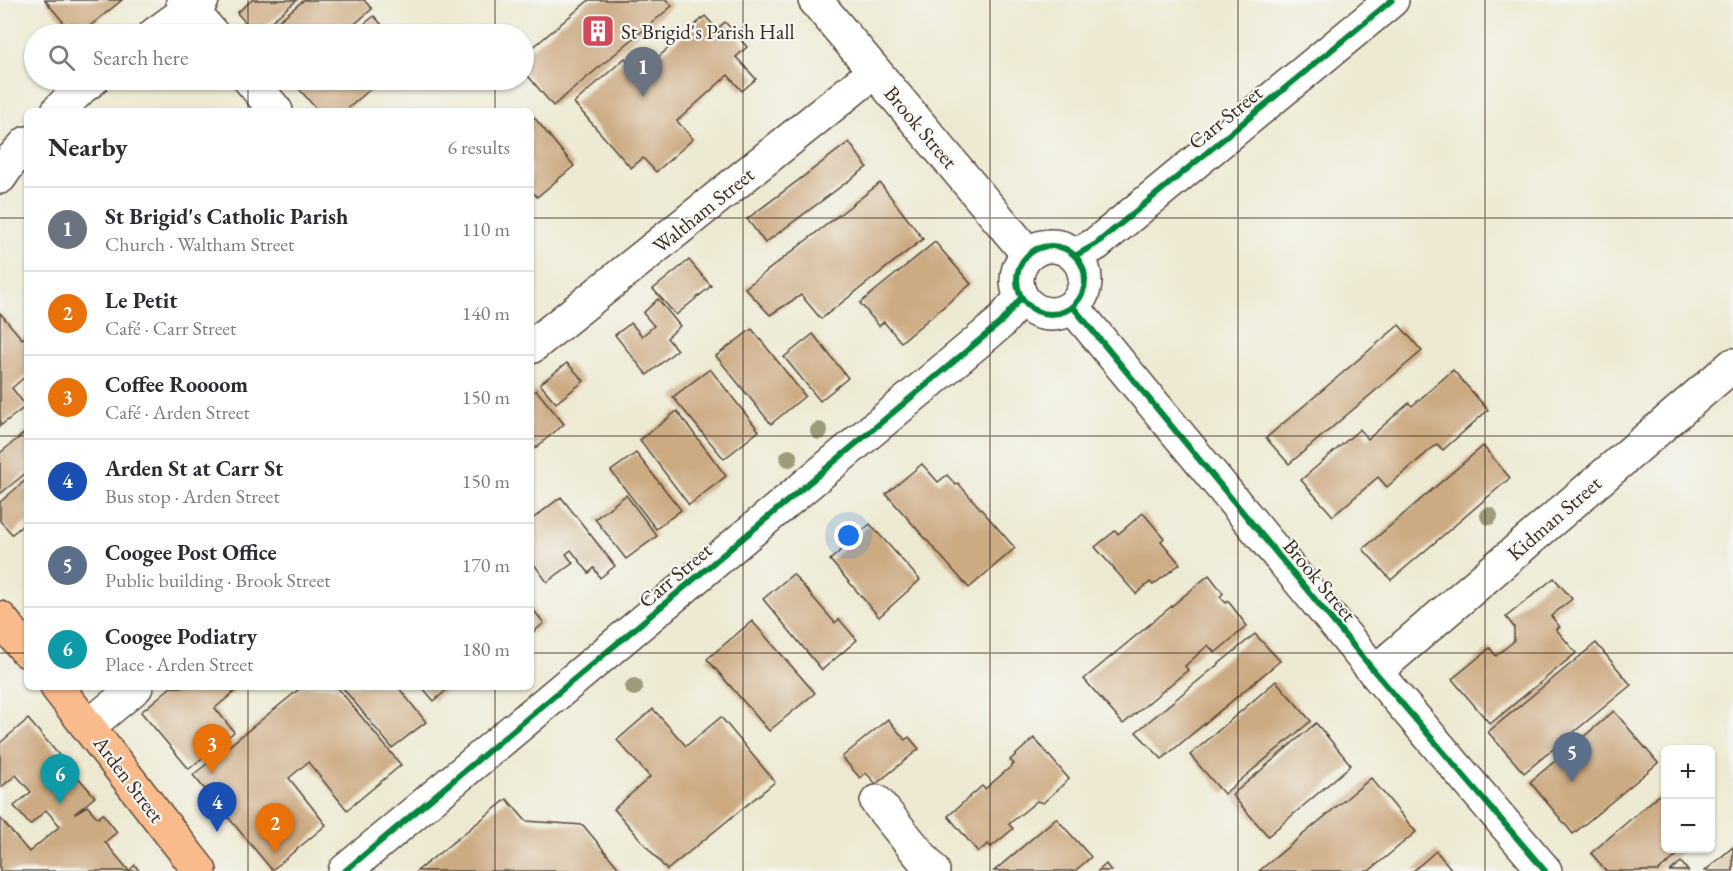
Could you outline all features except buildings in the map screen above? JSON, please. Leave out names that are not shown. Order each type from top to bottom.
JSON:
[{"type":"main road","points":[[0,618],[24,647]]},
{"type":"main road","name":"Arden Street","points":[[59,690],[200,871]]},
{"type":"street","name":"Brook Street","points":[[814,0],[1028,254]]},
{"type":"street","name":"Carr Street","points":[[1075,256],[1096,244],[1392,0]]},
{"type":"street","points":[[167,24],[192,3],[206,24]]},
{"type":"street","name":"Waltham Street","points":[[534,345],[874,72]]},
{"type":"street","points":[[61,108],[79,90]]},
{"type":"street","points":[[258,90],[273,108]]},
{"type":"street","points":[[0,177],[24,146]]},
{"type":"street","points":[[1055,246],[1066,249],[1075,256],[1082,266],[1085,277],[1084,289],[1073,307],[1062,313],[1047,315],[1035,312],[1021,298],[1016,280],[1018,268],[1028,254],[1038,248],[1055,246]]},
{"type":"street","name":"Carr Street","points":[[345,871],[991,331],[1021,298]]},
{"type":"street","name":"Brook Street","points":[[1073,307],[1374,672],[1545,871]]},
{"type":"street","name":"Kidman Street","points":[[1374,672],[1733,365]]},
{"type":"street","points":[[89,726],[132,690]]},
{"type":"street","points":[[877,802],[933,871]]},
{"type":"cycle path","points":[[1075,256],[1096,244],[1392,0]]},
{"type":"cycle path","points":[[1044,246],[1058,246],[1070,251],[1080,261],[1085,280],[1080,299],[1070,309],[1058,314],[1044,314],[1032,309],[1022,299],[1017,287],[1017,273],[1022,261],[1032,251],[1044,246]]},
{"type":"cycle path","points":[[345,871],[1000,323],[1021,298]]},
{"type":"cycle path","points":[[1073,307],[1375,672],[1545,871]]},
{"type":"place","name":"St Brigid's Parish Hall","points":[[598,31]]},
{"type":"place","name":"St Brigid's Catholic Parish","points":[[643,97]]},
{"type":"place","name":"Coffee Roooom","points":[[212,774]]},
{"type":"place","name":"Coogee Post Office","points":[[1572,782]]},
{"type":"place","name":"Coogee Podiatry","points":[[60,804]]},
{"type":"place","name":"Arden St at Carr St","points":[[217,832]]},
{"type":"place","name":"Le Petit","points":[[275,853]]}]
